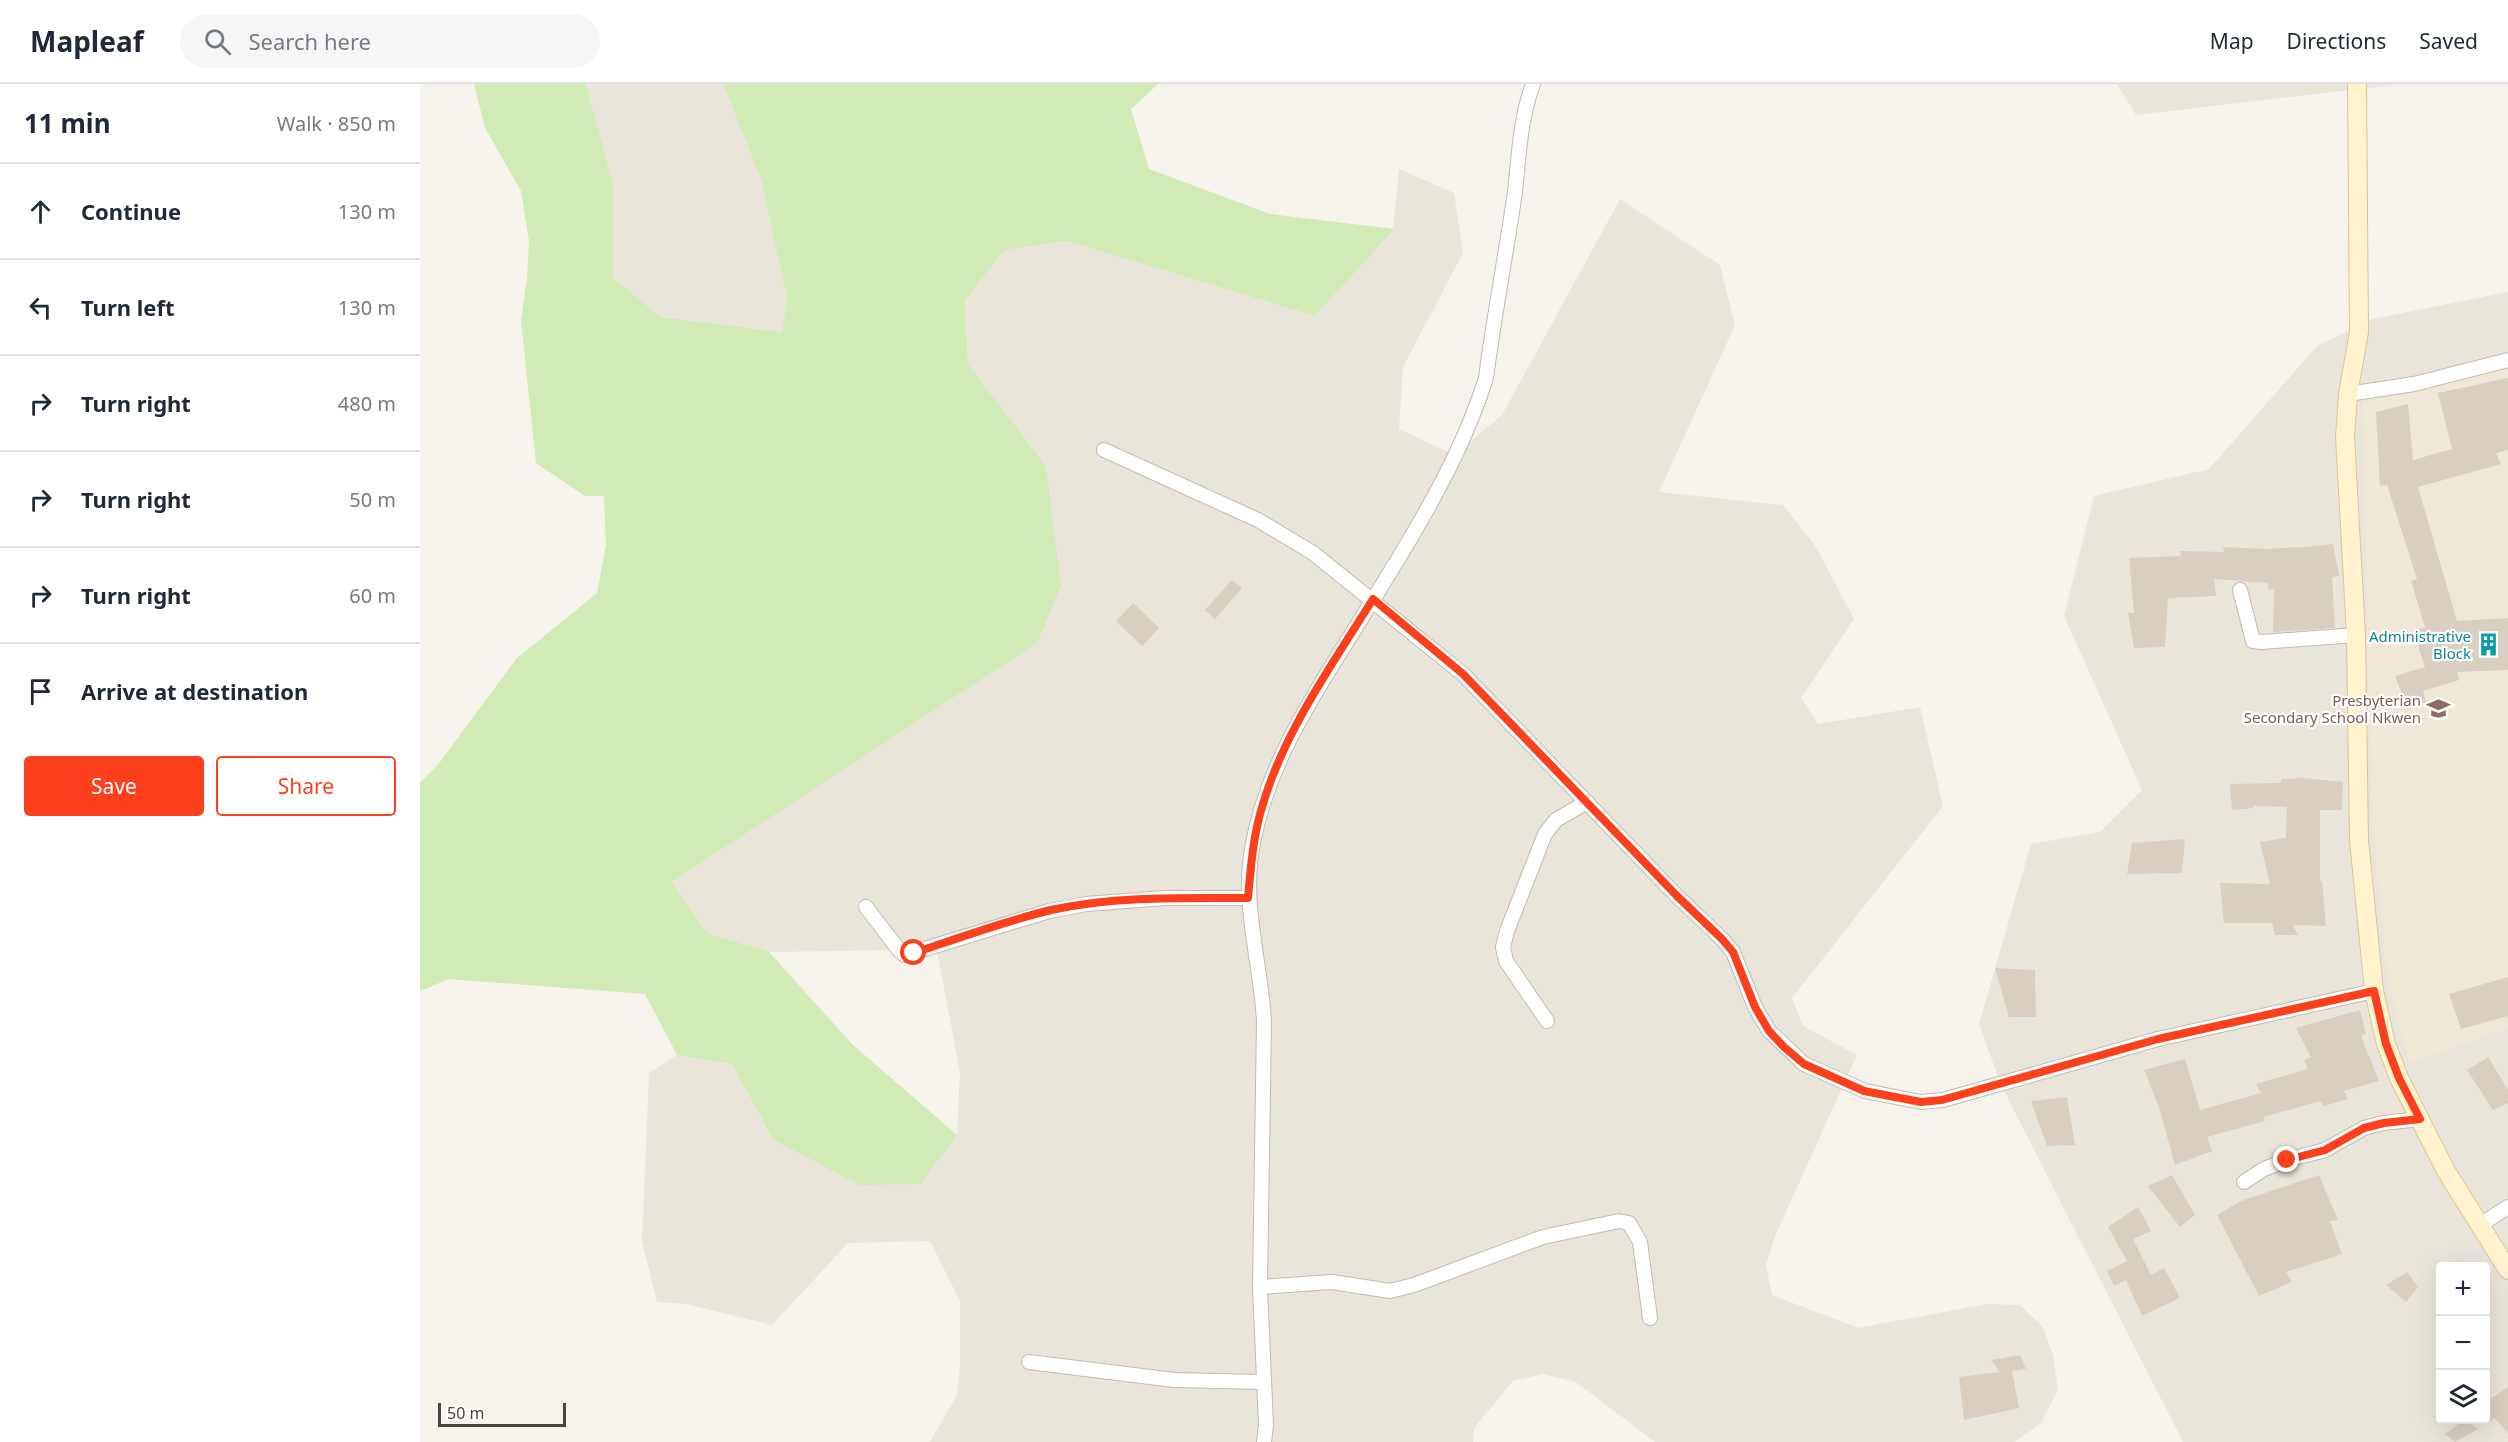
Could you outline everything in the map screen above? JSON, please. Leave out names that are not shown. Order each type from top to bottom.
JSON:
[{"type":"street","points":[[1264,1442],[1266,1425],[1260,1287],[1264,1021],[1262,984],[1248,898],[1252,850],[1263,804],[1279,760],[1307,705],[1373,599],[1432,497],[1478,403],[1486,378],[1515,192],[1526,102],[1533,84]]},
{"type":"street","points":[[2356,84],[2359,332],[2348,394],[2345,437],[2356,635],[2359,840],[2374,991],[2386,1044],[2399,1078],[2446,1171],[2508,1270]]},
{"type":"street","points":[[2348,394],[2414,384],[2508,360]]},
{"type":"street","points":[[1104,450],[1258,520],[1313,553],[1373,599],[1463,674],[1733,952],[1755,1007],[1769,1031],[1784,1047],[1804,1064],[1864,1091],[1921,1102],[1942,1100],[2158,1039],[2374,991]]},
{"type":"street","points":[[2240,590],[2253,641],[2356,635]]},
{"type":"street","points":[[1547,1021],[1506,961],[1503,947],[1507,931],[1545,834],[1556,820],[1587,802]]},
{"type":"street","points":[[866,907],[899,951],[905,955],[1049,911],[1086,904],[1165,898],[1248,898]]},
{"type":"street","points":[[2244,1182],[2264,1169],[2325,1150],[2364,1128],[2420,1119]]},
{"type":"street","points":[[2480,1225],[2508,1207]]},
{"type":"street","points":[[1260,1287],[1332,1282],[1390,1291],[1414,1285],[1543,1237],[1619,1221],[1629,1223],[1640,1242],[1650,1318]]},
{"type":"street","points":[[1029,1362],[1174,1380],[1264,1382]]},
{"type":"shaded area","points":[[586,84],[723,84],[761,179],[787,298],[782,332],[661,317],[613,278],[613,184]]},
{"type":"shaded area","points":[[2117,84],[2401,84],[2136,115]]},
{"type":"shaded area","points":[[1399,169],[1454,193],[1463,253],[1403,367],[1399,429],[1454,455],[1502,415],[1620,199],[1720,265],[1735,325],[1659,492],[1783,505],[1816,547],[1854,619],[1801,698],[1818,724],[1920,707],[1943,806],[1792,998],[1803,1026],[1857,1055],[1775,1236],[1766,1265],[1772,1295],[1858,1328],[1987,1304],[2020,1305],[2043,1327],[2053,1355],[2058,1390],[2040,1424],[2015,1442],[1655,1442],[1576,1382],[1543,1374],[1513,1381],[1474,1428],[1473,1442],[930,1442],[957,1395],[960,1365],[960,1301],[930,1241],[848,1243],[772,1325],[687,1304],[657,1302],[642,1241],[649,1073],[677,1055],[732,1064],[773,1139],[957,1135],[960,1073],[935,940],[899,950],[772,952],[708,934],[672,882],[1037,643],[1046,466],[968,364],[965,301],[1004,250],[1067,241],[1315,316],[1393,229]]},
{"type":"shaded area","points":[[2508,292],[2508,1442],[2183,1442],[2001,1085],[1979,1024],[2031,844],[2100,832],[2142,790],[2064,616],[2094,496],[2209,469],[2317,346],[2372,319]]},
{"type":"shaded area","name":"Presbyterian Secondary School Nkwen","points":[[2508,363],[2508,1028],[2409,1063],[2388,981],[2372,826],[2362,402]]},
{"type":"green space","points":[[474,84],[586,84],[613,184],[613,278],[661,317],[782,332],[787,298],[761,179],[723,84],[1158,84],[1131,109],[1149,169],[1270,214],[1394,229],[1315,316],[1067,241],[1004,250],[965,301],[968,364],[1046,466],[1061,586],[1037,643],[672,882],[708,934],[768,951],[853,1045],[957,1135],[920,1184],[859,1185],[773,1139],[732,1064],[677,1055],[645,994],[449,979],[420,991],[420,783],[437,766],[516,659],[597,593],[606,545],[604,496],[585,496],[536,463],[521,320],[529,241],[521,191],[485,128]]},
{"type":"building","points":[[2508,378],[2508,450],[2496,453],[2501,464],[2418,487],[2457,621],[2508,618],[2508,670],[2457,672],[2459,680],[2423,691],[2427,706],[2408,709],[2395,676],[2425,667],[2413,631],[2425,627],[2411,581],[2417,579],[2387,485],[2380,486],[2376,412],[2408,404],[2413,460],[2452,449],[2438,393]]},
{"type":"building","points":[[2333,544],[2339,576],[2332,577],[2335,628],[2273,632],[2274,589],[2268,590],[2268,583],[2214,579],[2216,596],[2168,598],[2165,647],[2134,648],[2128,613],[2134,613],[2129,558],[2181,556],[2180,551],[2224,552],[2223,547],[2267,549]]},
{"type":"building","points":[[1232,580],[1242,588],[1215,619],[1205,610]]},
{"type":"building","points":[[1133,603],[1159,628],[1142,646],[1116,621]]},
{"type":"building","points":[[2304,778],[2343,782],[2342,810],[2320,810],[2320,881],[2322,881],[2326,926],[2293,925],[2298,935],[2275,935],[2272,923],[2224,923],[2220,883],[2270,884],[2260,842],[2286,838],[2287,807],[2253,806],[2253,808],[2232,810],[2230,784],[2281,783],[2281,779]]},
{"type":"building","points":[[2185,839],[2182,873],[2127,874],[2132,843]]},
{"type":"building","points":[[1995,968],[2035,970],[2036,1017],[2009,1017]]},
{"type":"building","points":[[2508,977],[2508,1016],[2461,1029],[2449,994]]},
{"type":"building","points":[[2360,1010],[2366,1034],[2361,1036],[2379,1081],[2344,1091],[2348,1099],[2323,1106],[2321,1101],[2263,1117],[2265,1121],[2207,1137],[2212,1151],[2175,1165],[2159,1107],[2144,1070],[2185,1059],[2200,1110],[2261,1093],[2256,1084],[2308,1069],[2304,1060],[2311,1057],[2296,1028]]},
{"type":"building","points":[[2488,1057],[2508,1090],[2508,1103],[2493,1110],[2467,1070]]},
{"type":"building","points":[[2067,1097],[2075,1145],[2047,1146],[2031,1101]]},
{"type":"building","points":[[2172,1175],[2195,1215],[2180,1227],[2148,1186]]},
{"type":"building","points":[[2319,1175],[2338,1220],[2330,1221],[2342,1254],[2286,1272],[2292,1282],[2259,1296],[2217,1215],[2241,1201]]},
{"type":"building","points":[[2138,1207],[2151,1231],[2133,1239],[2151,1275],[2164,1268],[2180,1298],[2142,1316],[2126,1280],[2114,1286],[2107,1271],[2127,1261],[2108,1227]]},
{"type":"building","points":[[2407,1272],[2418,1287],[2406,1302],[2386,1285]]},
{"type":"building","points":[[2020,1355],[2026,1369],[2012,1371],[2019,1408],[1964,1420],[1959,1377],[2000,1372],[1991,1360]]},
{"type":"building","points":[[2508,1387],[2508,1434],[2495,1418],[2490,1421],[2490,1399]]},
{"type":"building","points":[[2459,1424],[2470,1424],[2478,1429],[2455,1442],[2445,1434]]},
{"type":"place","name":"Administrative Block","points":[[2489,645]]},
{"type":"place","name":"Presbyterian Secondary School Nkwen","points":[[2439,709]]},
{"type":"route","points":[[914,953],[1049,911],[1086,904],[1165,898],[1248,898],[1252,850],[1263,804],[1279,760],[1307,705],[1373,599],[1463,674],[1677,896],[1722,939],[1733,952],[1755,1007],[1769,1031],[1784,1047],[1804,1064],[1864,1091],[1921,1102],[1942,1100],[2158,1039],[2374,991],[2386,1044],[2399,1078],[2420,1119],[2364,1128],[2325,1150],[2287,1160]]}]
